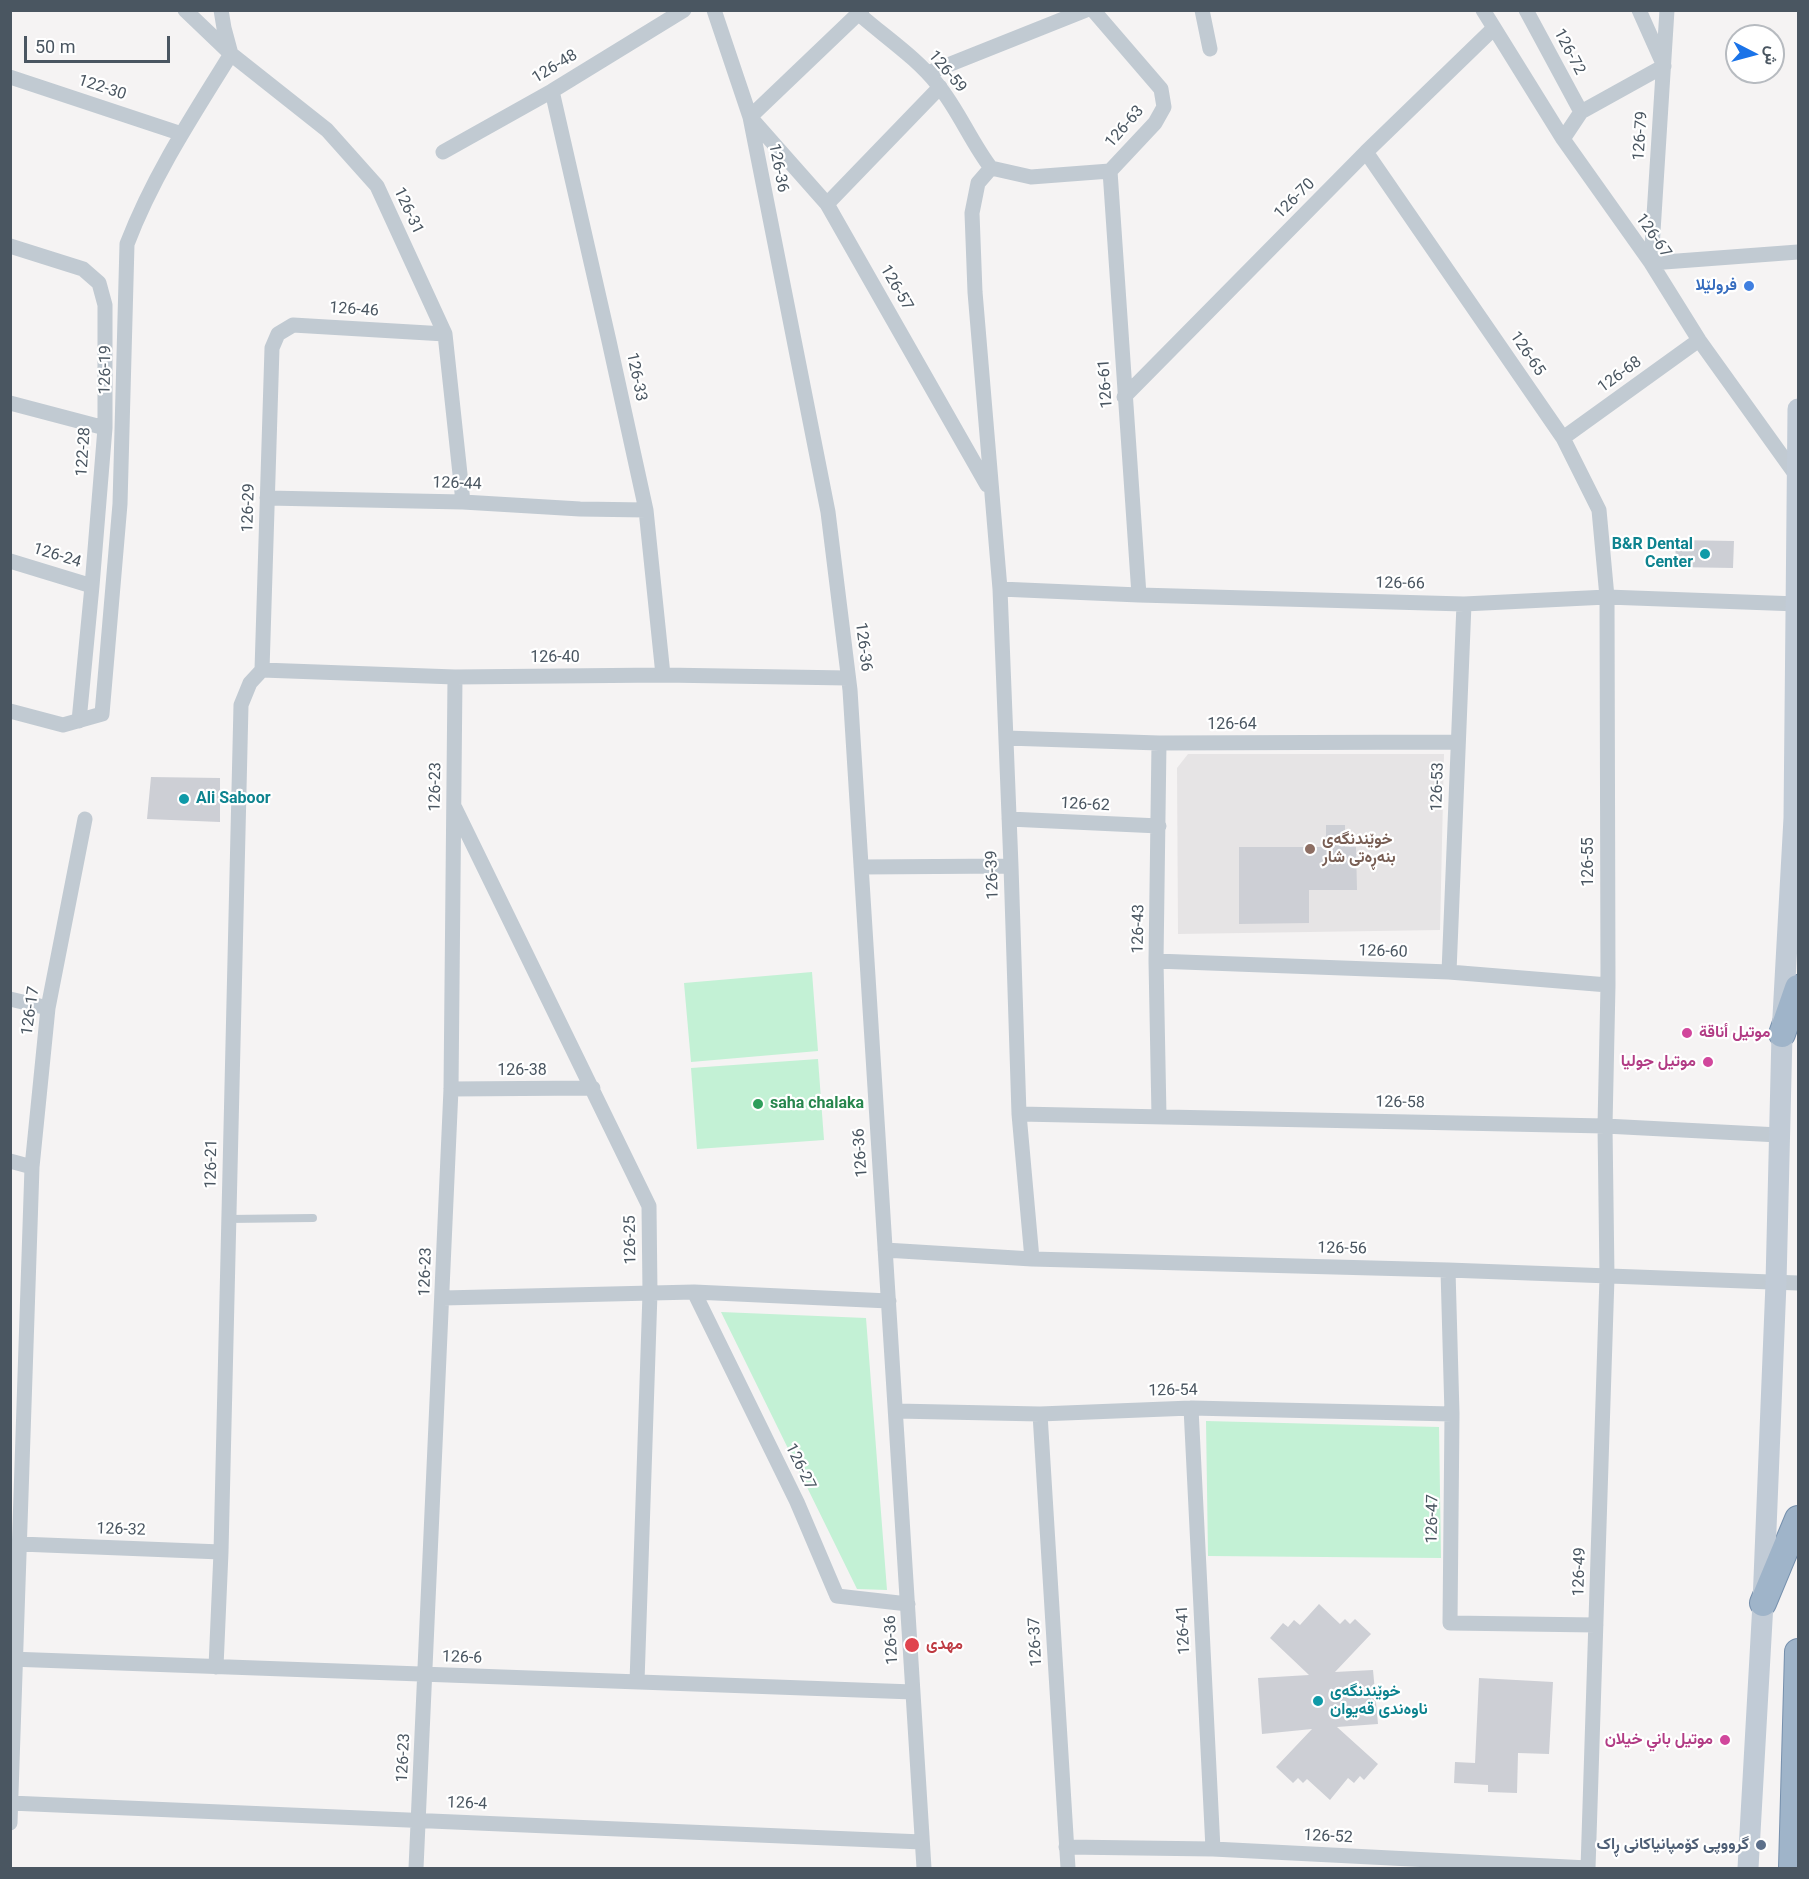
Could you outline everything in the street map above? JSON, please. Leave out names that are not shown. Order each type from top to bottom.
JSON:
[{"type":"highway","points":[[1782,1034],[1798,988]]},
{"type":"highway","points":[[1763,1603],[1798,1519]]},
{"type":"highway","points":[[1792,1869],[1798,1652]]},
{"type":"main road","points":[[1748,1869],[1763,1603],[1776,1282],[1782,1034],[1794,818],[1798,604],[1798,409]]},
{"type":"street","name":"126-31","points":[[185,10],[231,54],[327,130],[377,186],[445,334],[463,502]]},
{"type":"street","points":[[221,10],[231,54]]},
{"type":"street","name":"126-48","points":[[443,152],[552,91],[684,10]]},
{"type":"street","name":"126-36","points":[[714,10],[750,117],[828,512],[848,678],[924,1869]]},
{"type":"street","points":[[928,73],[1086,10]]},
{"type":"street","name":"126-63","points":[[991,168],[1031,177],[1110,171],[1155,123],[1164,107],[1161,89],[1093,10]]},
{"type":"street","points":[[1202,10],[1210,49]]},
{"type":"street","name":"126-67","points":[[1482,10],[1563,139],[1651,263],[1699,340],[1798,477]]},
{"type":"street","name":"126-72","points":[[1526,10],[1581,112]]},
{"type":"street","points":[[1563,139],[1581,112],[1664,66],[1639,10]]},
{"type":"street","name":"126-79","points":[[1651,263],[1667,10]]},
{"type":"street","points":[[750,117],[860,12]]},
{"type":"street","name":"126-59","points":[[860,12],[928,73],[940,87],[991,168]]},
{"type":"street","name":"126-70","points":[[1124,397],[1366,152],[1493,29]]},
{"type":"street","name":"126-19","points":[[79,720],[102,714],[120,504],[127,244],[139,212],[182,134],[231,54]]},
{"type":"street","name":"122-30","points":[[10,77],[182,134]]},
{"type":"street","points":[[827,204],[940,87]]},
{"type":"street","name":"126-33","points":[[552,91],[607,330],[645,510],[663,675]]},
{"type":"street","name":"126-57","points":[[750,117],[827,204],[990,490]]},
{"type":"street","name":"126-65","points":[[1366,152],[1563,438],[1599,510],[1607,597]]},
{"type":"street","name":"126-39","points":[[991,168],[978,183],[972,213],[975,292],[1000,589],[1019,1114],[1032,1259]]},
{"type":"street","name":"126-61","points":[[1110,171],[1139,595]]},
{"type":"street","name":"122-28","points":[[10,246],[83,269],[99,283],[105,306],[105,428],[79,720]]},
{"type":"street","points":[[1651,263],[1798,252]]},
{"type":"street","name":"126-46","points":[[272,348],[278,334],[293,325],[445,334]]},
{"type":"street","name":"126-68","points":[[1563,438],[1699,340]]},
{"type":"street","name":"126-29","points":[[262,670],[272,348]]},
{"type":"street","points":[[10,403],[105,428]]},
{"type":"street","name":"126-44","points":[[267,498],[463,502],[645,510]]},
{"type":"street","name":"126-24","points":[[10,561],[92,586]]},
{"type":"street","name":"126-66","points":[[1000,589],[1464,604],[1607,597],[1798,604]]},
{"type":"street","name":"126-55","points":[[1605,1126],[1608,985],[1607,597]]},
{"type":"street","name":"126-53","points":[[1449,972],[1464,604]]},
{"type":"street","name":"126-40","points":[[262,670],[455,677],[663,675],[848,678]]},
{"type":"street","name":"126-21","points":[[216,1666],[241,705],[250,683],[262,670]]},
{"type":"street","name":"126-23","points":[[416,1869],[451,1089],[455,677]]},
{"type":"street","points":[[10,711],[63,725],[79,720]]},
{"type":"street","name":"126-64","points":[[1006,738],[1159,743],[1458,742]]},
{"type":"street","name":"126-43","points":[[1159,743],[1156,961],[1159,1116]]},
{"type":"street","name":"126-25","points":[[454,806],[649,1206],[650,1293],[637,1682]]},
{"type":"street","name":"126-17","points":[[10,1823],[14,1659],[20,1544],[17,1467],[32,1167],[48,1008],[85,819]]},
{"type":"street","name":"126-62","points":[[1009,819],[1159,826]]},
{"type":"street","points":[[861,867],[1011,866]]},
{"type":"street","name":"126-60","points":[[1156,961],[1449,972],[1608,985]]},
{"type":"street","points":[[10,999],[48,1008]]},
{"type":"street","name":"126-38","points":[[451,1089],[593,1088]]},
{"type":"street","name":"126-58","points":[[1019,1114],[1605,1126],[1779,1135]]},
{"type":"street","name":"126-49","points":[[1588,1868],[1607,1277],[1605,1126]]},
{"type":"street","points":[[10,1161],[32,1167]]},
{"type":"street","name":"126-56","points":[[885,1250],[1032,1259],[1448,1270],[1798,1283]]},
{"type":"street","name":"126-47","points":[[1448,1270],[1452,1414],[1450,1623],[1596,1625]]},
{"type":"street","points":[[442,1298],[694,1292],[889,1301]]},
{"type":"street","name":"126-27","points":[[694,1292],[797,1502],[837,1596],[908,1604]]},
{"type":"street","name":"126-54","points":[[896,1411],[1040,1414],[1191,1408],[1452,1414]]},
{"type":"street","name":"126-41","points":[[1191,1408],[1213,1849]]},
{"type":"street","name":"126-37","points":[[1040,1414],[1068,1869]]},
{"type":"street","name":"126-32","points":[[20,1544],[220,1552]]},
{"type":"street","name":"126-6","points":[[14,1659],[913,1692]]},
{"type":"street","name":"126-4","points":[[11,1803],[922,1842]]},
{"type":"street","name":"126-52","points":[[1066,1847],[1213,1849],[1588,1868]]},
{"type":"lane","points":[[228,1219],[313,1218]]},
{"type":"shaded area","name":"خوێندنگەی بنەڕەتی شار","points":[[1188,754],[1444,754],[1440,930],[1178,934],[1177,768]]},
{"type":"green space","name":"saha chalaka","points":[[812,972],[818,1051],[691,1062],[684,983]]},
{"type":"green space","name":"saha chalaka","points":[[818,1059],[824,1140],[697,1149],[691,1068]]},
{"type":"green space","points":[[721,1312],[866,1318],[887,1590],[857,1589]]},
{"type":"green space","points":[[1206,1421],[1439,1427],[1441,1558],[1208,1556]]},
{"type":"building","name":"B&R Dental Center","points":[[1676,540],[1734,541],[1733,568],[1675,567]]},
{"type":"building","name":"Ali Saboor","points":[[151,777],[220,778],[220,822],[147,819]]},
{"type":"building","points":[[1326,825],[1345,825],[1345,847],[1356,847],[1357,890],[1309,890],[1309,923],[1239,924],[1239,847],[1326,847]]},
{"type":"building","name":"خوێندنگەی ناوەندی قەیوان","points":[[1319,1604],[1340,1624],[1345,1619],[1350,1624],[1355,1619],[1371,1634],[1335,1672],[1373,1670],[1378,1724],[1337,1727],[1378,1764],[1364,1780],[1360,1776],[1354,1783],[1348,1778],[1330,1800],[1307,1779],[1303,1783],[1298,1778],[1293,1783],[1276,1767],[1312,1729],[1262,1734],[1258,1678],[1309,1675],[1270,1638],[1283,1623],[1288,1627],[1294,1620],[1300,1625]]},
{"type":"building","points":[[1479,1678],[1553,1682],[1549,1754],[1518,1753],[1517,1793],[1488,1792],[1488,1785],[1454,1783],[1455,1762],[1475,1763]]},
{"type":"place","name":"فرولێلا","points":[[1749,286]]},
{"type":"place","name":"B&R Dental Center","points":[[1705,554]]},
{"type":"place","name":"Ali Saboor","points":[[184,799]]},
{"type":"place","name":"خوێندنگەی بنەڕەتی شار","points":[[1310,849]]},
{"type":"place","name":"موتيل أناقة","points":[[1687,1033]]},
{"type":"place","name":"موتيل جوليا","points":[[1708,1062]]},
{"type":"place","name":"saha chalaka","points":[[758,1104]]},
{"type":"place","name":"مهدی","points":[[912,1645]]},
{"type":"place","name":"خوێندنگەی ناوەندی قەیوان","points":[[1318,1701]]},
{"type":"place","name":"موتيل باني خيلان","points":[[1725,1740]]},
{"type":"place","name":"گرووپی کۆمپانیاکانی ڕاک","points":[[1761,1845]]}]
